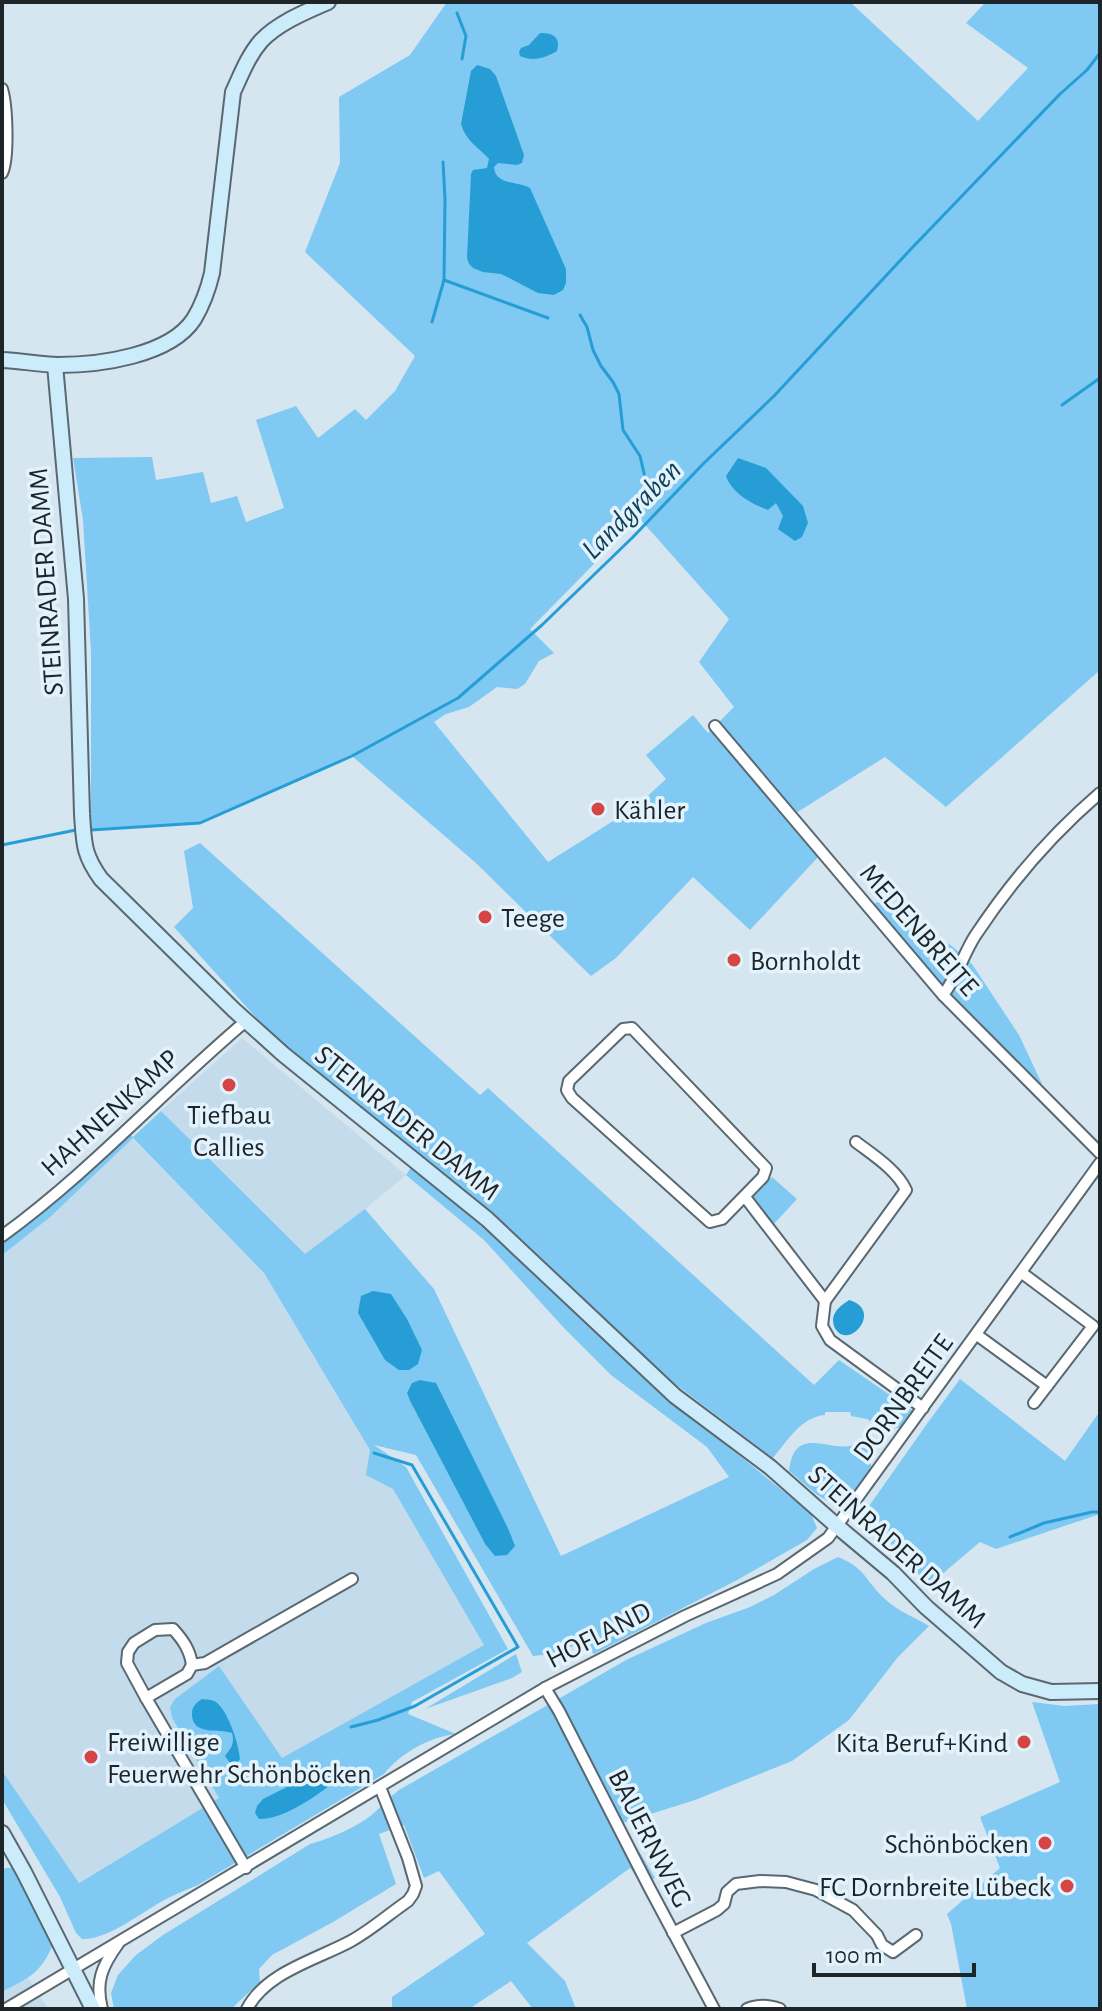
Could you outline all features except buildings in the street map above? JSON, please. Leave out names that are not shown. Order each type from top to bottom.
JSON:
[{"type":"main road","points":[[2,360],[55,365],[106,361],[159,347],[180,334],[193,320],[205,298],[212,273],[233,92],[244,65],[262,40],[287,21],[328,2]]},
{"type":"main road","name":"STEINRADER DAMM","points":[[55,365],[76,599],[85,849],[101,879],[283,1054],[487,1219],[675,1396],[770,1467],[893,1573],[975,1651],[1009,1678],[1037,1689],[1051,1692],[1100,1691]]},
{"type":"main road","points":[[2,1833],[93,2009]]},
{"type":"street","points":[[2,89],[6,158],[2,173]]},
{"type":"street","name":"MEDENBREITE","points":[[715,726],[943,995],[1100,1153]]},
{"type":"street","points":[[943,995],[975,936],[1025,869],[1053,835],[1100,793]]},
{"type":"street","name":"HAHNENKAMP","points":[[2,1236],[68,1185],[246,1021]]},
{"type":"street","points":[[632,1028],[766,1168],[765,1175],[745,1197],[722,1219],[710,1222],[572,1098],[567,1090],[569,1081],[623,1029],[632,1028]]},
{"type":"street","points":[[856,1142],[885,1165],[906,1190],[825,1301],[822,1326],[830,1340],[923,1408]]},
{"type":"street","name":"DORNBREITE","points":[[838,1527],[1100,1163]]},
{"type":"street","points":[[745,1197],[825,1301]]},
{"type":"street","points":[[1022,1273],[1093,1326],[1034,1403]]},
{"type":"street","name":"DORNBREITE","points":[[977,1335],[1047,1386]]},
{"type":"street","name":"HOFLAND","points":[[6,2009],[545,1688],[685,1616],[777,1574],[828,1538],[838,1527]]},
{"type":"street","points":[[192,1665],[205,1663],[352,1579]]},
{"type":"street","points":[[146,1698],[187,1674],[192,1665],[191,1655],[173,1629],[155,1630],[134,1643],[128,1652],[127,1663],[146,1698],[246,1868]]},
{"type":"street","name":"BAUERNWEG","points":[[545,1688],[714,2009]]},
{"type":"street","points":[[247,2009],[253,1998],[273,1980],[354,1940],[408,1901],[413,1894],[416,1886],[408,1858],[380,1787]]},
{"type":"street","points":[[673,1933],[717,1910],[724,1904],[727,1892],[736,1884],[760,1881],[786,1882],[816,1890],[853,1910],[877,1935],[882,1945],[893,1952],[916,1935]]},
{"type":"street","points":[[102,2009],[98,1987],[100,1978],[106,1961],[120,1941]]},
{"type":"street","points":[[747,2009],[770,2006],[780,2009]]},
{"type":"shaded area","points":[[447,2],[850,2],[978,121],[1028,68],[966,23],[986,2],[1100,2],[1100,670],[946,807],[885,757],[788,818],[819,856],[750,930],[693,877],[616,958],[591,976],[476,863],[352,756],[200,823],[91,830],[91,652],[83,520],[73,458],[152,457],[156,480],[203,472],[211,503],[237,496],[246,522],[284,508],[256,420],[296,406],[318,438],[355,409],[366,420],[395,391],[415,356],[305,252],[340,163],[339,97],[410,55]],"holes":[[[639,518],[729,619],[699,662],[734,707],[708,733],[693,715],[646,755],[666,779],[637,806],[548,862],[434,722],[446,714],[469,707],[497,687],[517,689],[525,684],[539,661],[554,653],[530,629]]]},
{"type":"shaded area","points":[[540,33],[555,37],[557,51],[539,58],[520,56],[521,48],[529,45]]},
{"type":"shaded area","points":[[477,65],[490,69],[496,76],[524,155],[522,163],[517,165],[498,163],[494,167],[495,173],[502,180],[530,188],[566,269],[563,290],[554,295],[538,293],[501,274],[483,272],[469,264],[471,174],[473,170],[487,168],[489,159],[469,139],[461,124],[471,71]]},
{"type":"shaded area","points":[[738,458],[766,468],[803,506],[808,523],[802,537],[795,541],[778,529],[783,516],[776,503],[768,510],[748,501],[733,488],[726,476]]},
{"type":"shaded area","points":[[200,843],[480,1095],[488,1088],[814,1385],[839,1360],[913,1411],[900,1428],[883,1429],[867,1419],[851,1416],[850,1412],[825,1412],[825,1415],[802,1425],[773,1458],[666,1377],[430,1163],[270,1033],[174,927],[193,908],[184,851]]},
{"type":"shaded area","points":[[877,902],[926,927],[972,964],[1019,1035],[1042,1084],[1036,1085],[955,1002],[873,905]]},
{"type":"shaded area","points":[[242,1038],[406,1175],[305,1255],[161,1111]]},
{"type":"shaded area","points":[[161,1111],[305,1254],[365,1209],[434,1289],[561,1556],[729,1477],[707,1447],[611,1375],[484,1240],[406,1175],[412,1166],[459,1201],[549,1283],[610,1346],[677,1405],[811,1514],[817,1528],[807,1540],[739,1579],[594,1654],[581,1643],[552,1654],[533,1656],[416,1455],[374,1445],[406,1467],[508,1649],[412,1702],[408,1714],[456,1734],[416,1747],[384,1774],[198,1885],[168,1898],[115,1930],[82,1939],[2,1799],[2,1771],[79,1883],[219,1798],[172,1718],[170,1707],[175,1699],[219,1666],[282,1758],[484,1645],[393,1489],[366,1475],[370,1450],[264,1273],[133,1138],[49,1218],[2,1255],[2,1240],[129,1134],[133,1137]],"holes":[[[435,1383],[508,1528],[514,1546],[485,1544],[407,1393]]]},
{"type":"shaded area","points":[[132,1138],[264,1273],[370,1450],[367,1475],[393,1489],[484,1645],[282,1758],[219,1666],[175,1699],[170,1707],[172,1718],[219,1798],[78,1883],[2,1771],[2,1248]]},
{"type":"shaded area","points":[[772,1177],[797,1199],[772,1226],[753,1202],[753,1196]]},
{"type":"shaded area","points":[[373,1291],[391,1294],[422,1350],[418,1364],[409,1370],[399,1370],[385,1360],[358,1313],[361,1296]]},
{"type":"shaded area","points":[[849,1300],[859,1305],[864,1319],[856,1331],[843,1335],[835,1329],[833,1319],[837,1310]]},
{"type":"shaded area","points":[[960,1379],[1065,1461],[1100,1411],[1100,1514],[996,1549],[980,1542],[928,1586],[903,1555],[862,1516]]},
{"type":"shaded area","points":[[420,1380],[436,1383],[508,1528],[515,1546],[507,1555],[495,1556],[485,1544],[410,1401],[407,1393],[412,1383]]},
{"type":"shaded area","points":[[861,1440],[867,1448],[872,1469],[849,1496],[840,1501],[824,1499],[789,1471],[793,1455],[800,1446],[809,1443],[842,1447]]},
{"type":"shaded area","points":[[838,1557],[860,1571],[890,1603],[929,1626],[898,1657],[849,1720],[792,1761],[695,1800],[622,1823],[655,1878],[642,1884],[630,1868],[527,1943],[565,1981],[576,2009],[533,2009],[511,1981],[469,2009],[392,2009],[392,1997],[485,1934],[439,1871],[424,1878],[404,1825],[379,1834],[396,1884],[272,1955],[259,1969],[260,1982],[231,2009],[114,2009],[111,1993],[118,1975],[136,1955],[163,1935],[310,1844],[361,1822],[399,1790],[628,1659],[706,1623],[750,1607]]},
{"type":"shaded area","points":[[516,1654],[522,1672],[425,1709]]},
{"type":"shaded area","points":[[202,1699],[216,1702],[229,1720],[240,1759],[232,1766],[225,1756],[233,1743],[232,1733],[202,1729],[194,1722],[193,1708]]},
{"type":"shaded area","name":"Schönböcken","points":[[1032,1702],[1064,1706],[1100,1704],[1100,2009],[967,2009],[947,1914],[1000,1868],[980,1817],[1060,1782]]},
{"type":"shaded area","points":[[337,1765],[342,1768],[343,1775],[304,1803],[270,1818],[259,1819],[255,1813],[263,1799]]},
{"type":"shaded area","points":[[14,1868],[52,1947],[37,1970],[2,1992],[2,1871]]},
{"type":"shaded area","points":[[27,1976],[48,2009],[2,2009],[2,1990]]},
{"type":"waterway","points":[[457,13],[466,36],[462,59]]},
{"type":"waterway","name":"Landgraben","points":[[91,830],[200,823],[352,756],[458,698],[542,625],[774,396],[1100,53]]},
{"type":"waterway","points":[[432,322],[444,280],[443,162]]},
{"type":"waterway","points":[[444,280],[548,318]]},
{"type":"waterway","points":[[580,315],[593,350],[619,394],[623,430],[640,456],[647,486],[653,491]]},
{"type":"waterway","points":[[1062,405],[1100,378]]},
{"type":"waterway","name":"Landgraben","points":[[2,845],[76,830]]},
{"type":"waterway","points":[[351,1727],[415,1706],[518,1647],[412,1465],[374,1453]]},
{"type":"waterway","points":[[1010,1537],[1044,1523],[1100,1512]]},
{"type":"place","name":"Kähler","points":[[598,809]]},
{"type":"place","name":"Teege","points":[[485,917]]},
{"type":"place","name":"Bornholdt","points":[[734,960]]},
{"type":"place","name":"Tiefbau Callies","points":[[229,1085]]},
{"type":"place","name":"Kita Beruf+Kind","points":[[1024,1742]]},
{"type":"place","name":"Freiwillige Feuerwehr Schönböcken","points":[[91,1757]]},
{"type":"place","name":"Schönböcken","points":[[1045,1843]]},
{"type":"place","name":"FC Dornbreite Lübeck","points":[[1067,1886]]}]
